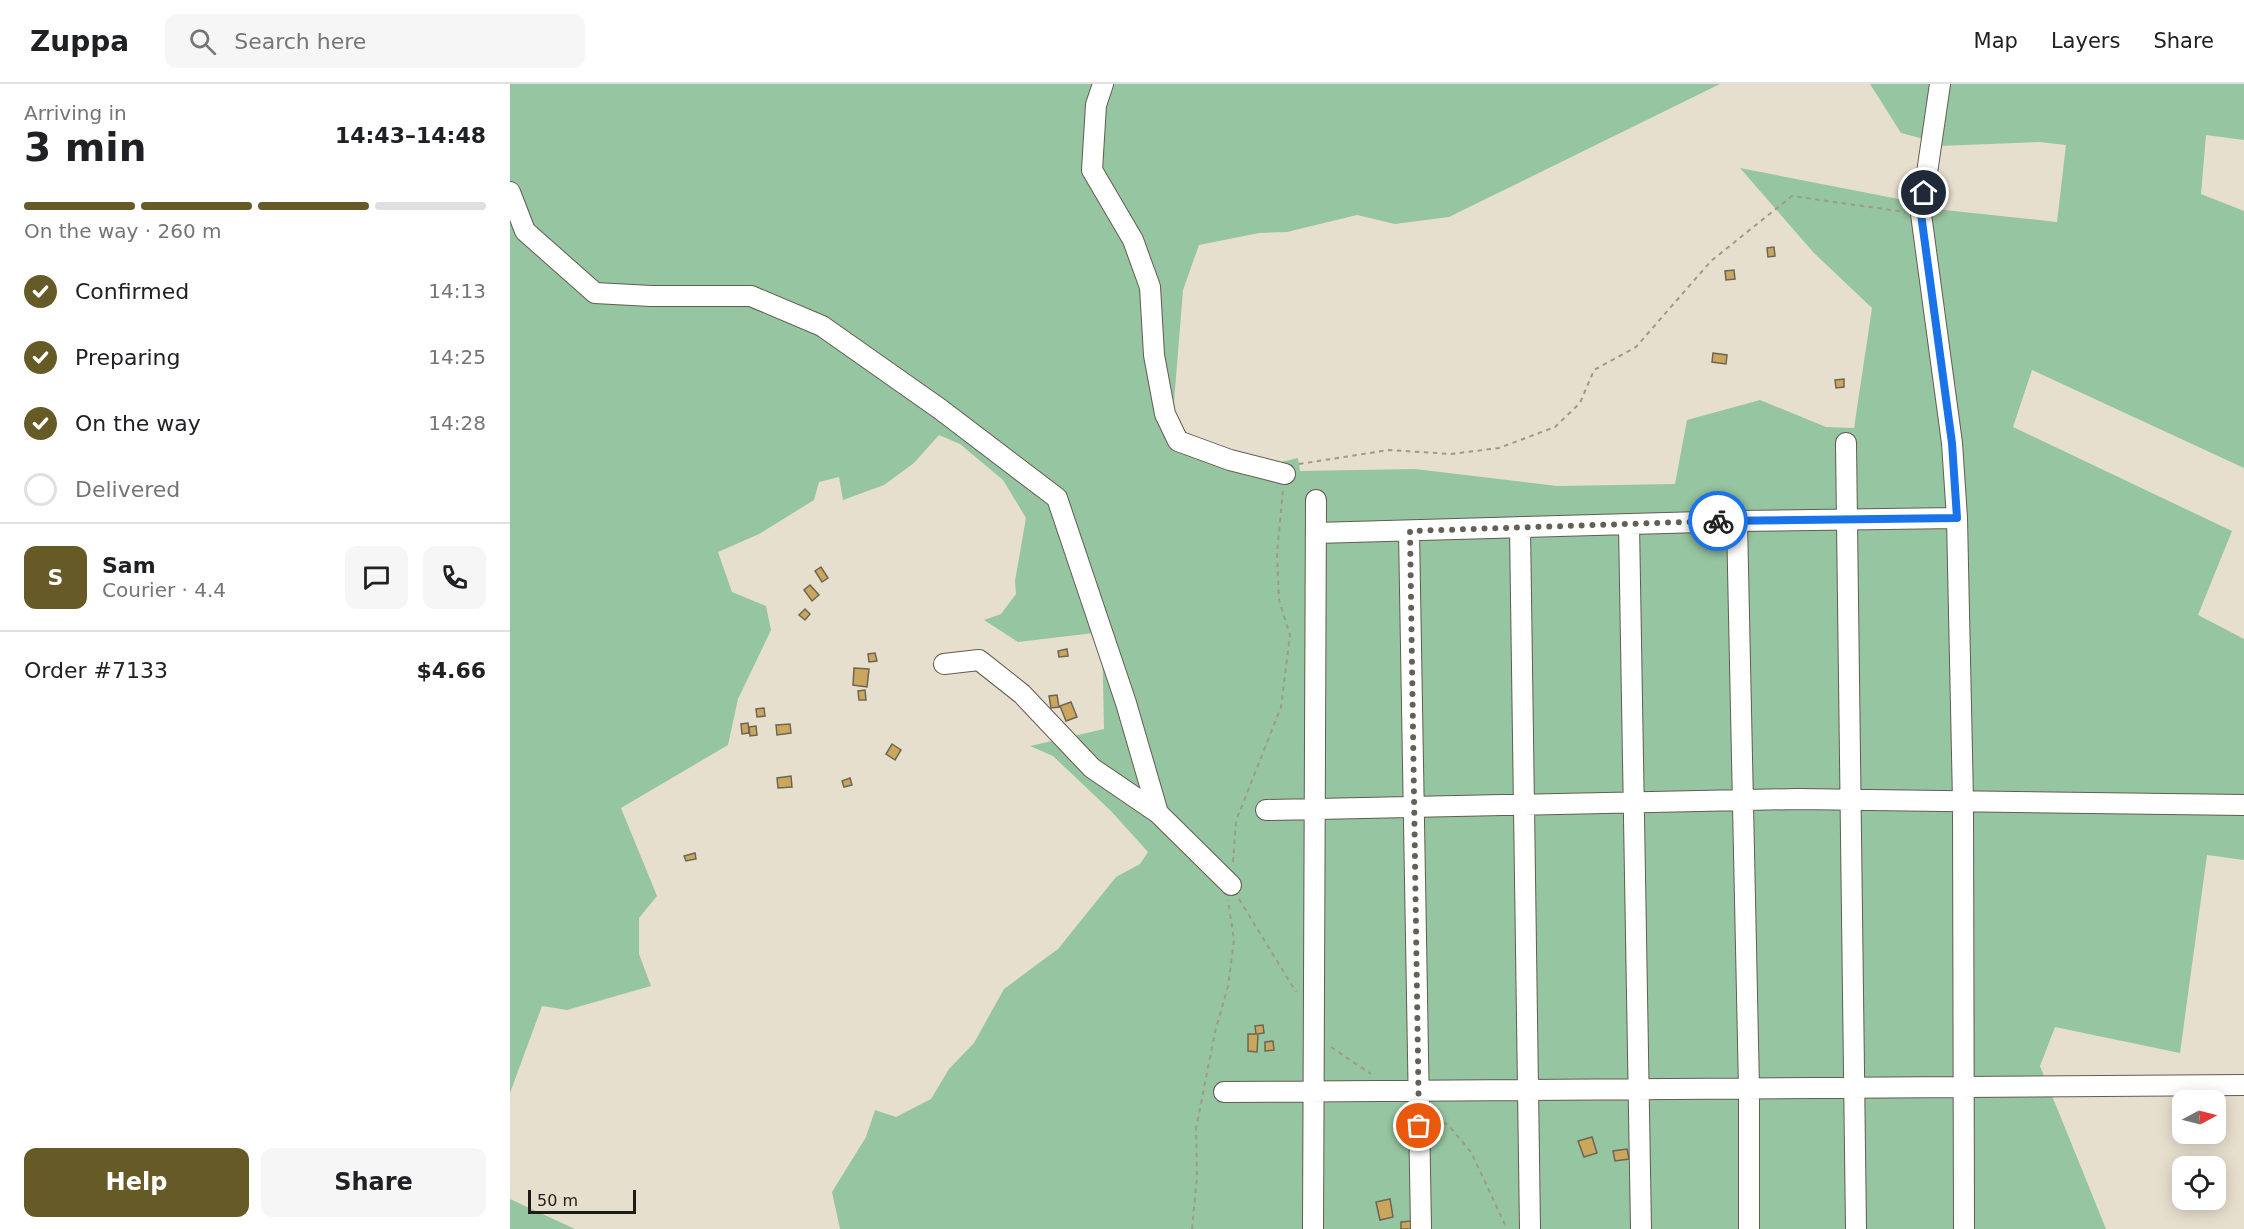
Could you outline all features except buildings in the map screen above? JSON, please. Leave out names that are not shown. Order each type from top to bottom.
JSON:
[{"type":"street","points":[[1103,84],[1096,105],[1092,170],[1133,240],[1150,286],[1154,355],[1165,414],[1178,441],[1230,460],[1285,474]]},
{"type":"street","points":[[1940,84],[1921,214],[1952,443],[1957,518],[1964,801],[1964,1229]]},
{"type":"street","points":[[510,192],[525,231],[595,293],[651,296],[751,296],[822,326],[940,409],[1057,498],[1126,703],[1158,813]]},
{"type":"street","points":[[1846,443],[1856,1229]]},
{"type":"street","points":[[1313,1229],[1316,500]]},
{"type":"street","points":[[1316,533],[1737,521],[1957,518]]},
{"type":"street","points":[[1737,521],[1749,1089],[1749,1229]]},
{"type":"street","points":[[1629,524],[1641,1229]]},
{"type":"street","points":[[1520,527],[1530,1229]]},
{"type":"street","points":[[1410,531],[1421,1229]]},
{"type":"street","points":[[944,664],[979,660],[1022,694],[1092,768],[1158,813],[1231,885]]},
{"type":"street","points":[[1266,810],[1743,800],[2244,805]]},
{"type":"street","points":[[1224,1092],[1396,1091],[1418,1098],[1528,1090],[2244,1085]]},
{"type":"path","points":[[1231,885],[1296,992]]},
{"type":"path","points":[[1329,1047],[1396,1091]]},
{"type":"path","points":[[1418,1098],[1449,1126],[1471,1152],[1506,1229]]},
{"type":"green space","points":[[510,84],[1720,84],[1449,217],[1395,224],[1357,215],[1287,232],[1259,233],[1199,245],[1183,290],[1174,402],[1177,428],[1235,454],[1272,464],[1298,458],[1300,471],[1415,469],[1557,486],[1675,484],[1687,420],[1760,400],[1826,427],[1854,428],[1872,308],[1814,253],[1740,168],[1914,202],[1924,139],[1901,133],[1870,84],[2244,84],[2244,140],[2206,135],[2201,194],[2244,211],[2244,468],[2032,370],[2013,427],[2232,531],[2198,615],[2244,639],[2244,860],[2207,855],[2180,1053],[2055,1027],[2040,1066],[2106,1229],[840,1229],[832,1192],[866,1137],[875,1110],[896,1117],[931,1099],[949,1069],[974,1043],[1004,989],[1058,949],[1116,877],[1140,864],[1148,852],[1111,811],[1053,756],[1030,746],[1104,729],[1102,632],[1018,642],[984,620],[1001,614],[1016,594],[1015,581],[1026,518],[1003,480],[960,444],[939,435],[914,463],[884,485],[843,500],[839,477],[819,482],[814,500],[759,534],[718,552],[732,592],[766,606],[771,630],[738,699],[728,745],[621,808],[657,896],[639,918],[639,954],[651,986],[567,1010],[542,1006],[510,1093]],"holes":[[[2039,142],[2066,145],[2057,222],[1935,209],[1939,146]]]},
{"type":"green space","points":[[510,1199],[575,1229],[510,1229]]},
{"type":"way so far","points":[[1419,1126],[1410,531],[1718,521]]},
{"type":"route","points":[[1718,521],[1957,518],[1952,443],[1921,214],[1924,193]]}]
